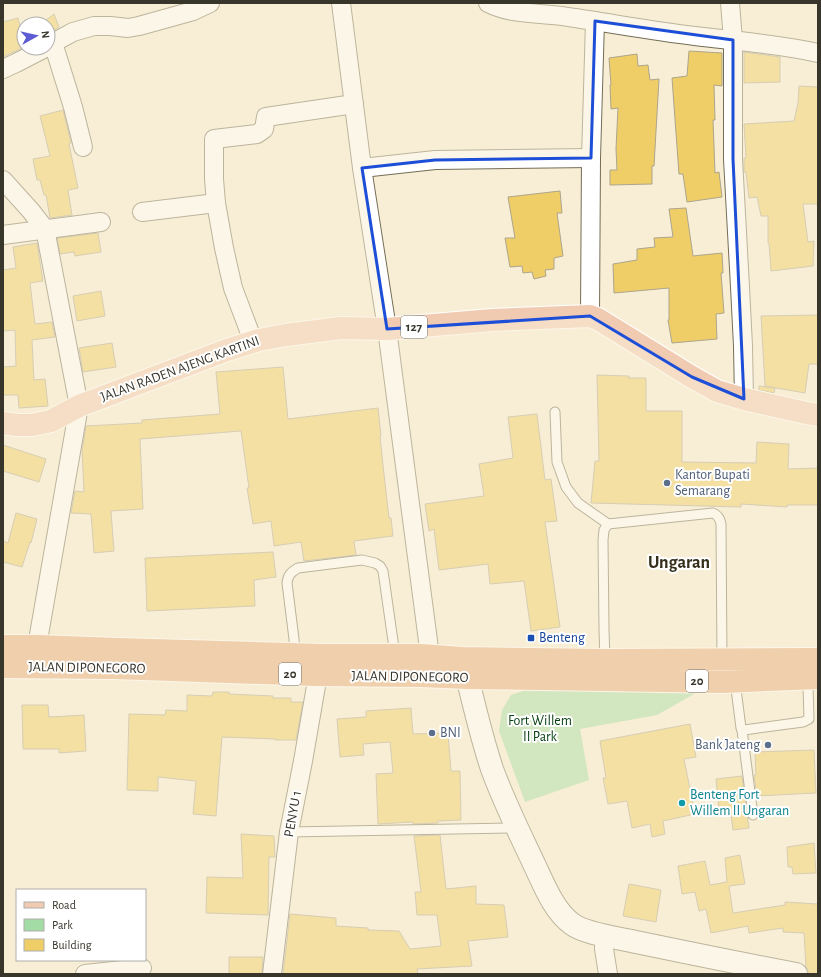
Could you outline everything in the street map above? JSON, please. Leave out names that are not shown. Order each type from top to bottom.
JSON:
[{"type":"highway","name":"JALAN DIPONEGORO","points":[[3,646],[37,656],[122,668],[320,665],[429,666],[462,658],[604,670],[725,672],[814,678]]},
{"type":"highway","name":"JALAN DIPONEGORO","points":[[3,667],[37,656],[118,649],[295,654],[320,665],[395,655],[468,678],[604,670]]},
{"type":"highway","name":"JALAN DIPONEGORO","points":[[725,672],[818,659]]},
{"type":"main road","name":"JALAN RADEN AJENG KARTINI","points":[[3,423],[32,425],[51,421],[79,406],[227,350],[253,342],[286,335],[334,329],[387,329],[492,320],[590,316],[598,319],[717,391],[744,399],[806,413],[818,414]]},
{"type":"street","points":[[56,42],[73,32],[94,26],[128,28],[139,26],[193,11],[210,3]]},
{"type":"street","points":[[341,3],[362,168],[387,329],[429,666]]},
{"type":"street","points":[[488,3],[511,12],[566,16],[694,36],[794,48],[818,53]]},
{"type":"street","points":[[730,3],[733,40],[733,159],[741,302],[744,399]]},
{"type":"street","points":[[590,316],[591,158],[596,21]]},
{"type":"street","points":[[3,69],[31,56]]},
{"type":"street","points":[[53,56],[73,107],[83,147]]},
{"type":"street","points":[[253,342],[234,288],[224,248],[216,203],[214,180],[214,139],[257,134],[264,129],[266,117],[354,104]]},
{"type":"street","points":[[362,168],[435,160],[591,158]]},
{"type":"street","points":[[3,180],[45,229],[79,406],[37,656]]},
{"type":"street","points":[[142,212],[216,203]]},
{"type":"street","points":[[3,235],[101,222]]},
{"type":"street","points":[[462,658],[492,769],[509,811],[544,886],[564,918],[572,925],[581,929],[604,935],[721,960],[796,974]]},
{"type":"street","name":"PENYU 1","points":[[272,974],[289,832],[320,665]]},
{"type":"street","points":[[604,935],[604,949],[608,974]]},
{"type":"street","points":[[84,974],[142,968]]},
{"type":"lane","points":[[555,412],[557,462],[566,487],[578,503],[608,524],[713,513],[719,518],[721,524],[725,672],[742,730],[754,815]]},
{"type":"lane","points":[[604,670],[603,540],[604,530],[608,524]]},
{"type":"lane","points":[[295,654],[287,583],[288,576],[291,572],[298,568],[362,560],[375,563],[380,566],[383,571],[395,655]]},
{"type":"lane","points":[[742,730],[803,722],[809,719],[808,686],[814,678]]},
{"type":"lane","points":[[289,832],[517,828]]},
{"type":"highlighted area","points":[[595,21],[733,40],[733,159],[744,399],[692,377],[590,316],[387,329],[362,168],[435,160],[591,158]]},
{"type":"green space","name":"Fort Willem II Park","points":[[703,689],[657,715],[580,729],[589,780],[525,802],[499,731],[502,710],[511,695],[526,690]]},
{"type":"building","points":[[16,19],[16,51],[3,57],[3,22]]},
{"type":"building","points":[[56,19],[59,27],[56,29]]},
{"type":"building","points":[[689,51],[722,53],[722,86],[714,85],[715,120],[713,120],[715,173],[719,172],[722,197],[687,202],[683,174],[679,174],[672,78],[687,76]]},
{"type":"building","points":[[744,52],[780,57],[780,82],[744,83]]},
{"type":"building","points":[[637,54],[638,66],[648,65],[650,80],[659,79],[652,184],[610,185],[610,170],[617,170],[616,149],[618,108],[611,109],[609,58]]},
{"type":"building","points":[[799,86],[818,87],[818,204],[803,204],[808,242],[814,241],[813,266],[771,271],[768,243],[768,216],[761,216],[757,197],[749,198],[746,172],[744,172],[744,158],[746,158],[744,124],[794,121],[798,103]]},
{"type":"building","points":[[63,110],[71,143],[69,144],[78,188],[68,190],[72,215],[50,218],[46,195],[44,195],[40,180],[37,180],[33,159],[50,156],[40,116]]},
{"type":"building","points":[[560,191],[562,213],[557,213],[563,256],[554,258],[554,269],[545,270],[546,276],[534,279],[532,272],[523,273],[522,266],[510,267],[505,238],[515,238],[508,197]]},
{"type":"building","points":[[686,208],[693,256],[722,253],[723,273],[721,273],[724,313],[716,314],[717,339],[672,343],[668,320],[669,288],[614,293],[613,264],[637,260],[637,249],[655,247],[654,238],[673,237],[669,209]]},
{"type":"building","points":[[98,233],[101,252],[75,256],[74,252],[60,254],[57,238]]},
{"type":"building","points":[[37,243],[43,281],[30,283],[35,324],[52,322],[55,337],[32,340],[34,380],[45,379],[48,406],[19,408],[18,395],[3,395],[3,367],[16,366],[15,330],[3,331],[3,270],[16,268],[13,247]]},
{"type":"building","points":[[101,291],[105,316],[77,321],[73,296]]},
{"type":"building","points":[[818,315],[818,364],[809,364],[805,393],[765,386],[761,316]]},
{"type":"building","points":[[112,343],[116,367],[83,372],[79,348]]},
{"type":"building","points":[[283,367],[288,419],[378,408],[389,518],[391,518],[393,536],[354,541],[356,555],[304,561],[301,542],[274,546],[271,521],[253,524],[247,488],[249,488],[241,431],[140,439],[143,509],[111,511],[114,551],[94,553],[91,514],[71,513],[75,491],[84,492],[82,451],[86,426],[142,423],[142,420],[220,414],[216,372]]},
{"type":"building","points":[[597,375],[646,378],[646,411],[682,411],[682,462],[756,463],[757,442],[789,444],[788,469],[818,468],[818,505],[787,505],[787,507],[741,504],[741,507],[591,503],[595,461],[599,461]]},
{"type":"building","points":[[759,386],[775,388],[774,393],[759,390]]},
{"type":"building","points":[[537,414],[545,480],[551,479],[557,521],[545,522],[560,627],[531,631],[524,581],[490,584],[488,564],[439,570],[434,529],[429,531],[425,504],[484,496],[479,464],[513,458],[508,417]]},
{"type":"building","points":[[3,445],[46,459],[39,482],[3,471]]},
{"type":"building","points":[[16,513],[37,519],[31,543],[30,542],[22,567],[3,562],[3,541],[8,543]]},
{"type":"building","points":[[273,552],[276,577],[254,580],[255,606],[147,611],[145,558]]},
{"type":"building","points":[[213,692],[273,696],[273,698],[291,698],[291,702],[303,702],[296,740],[222,737],[216,816],[193,814],[196,781],[158,777],[158,791],[127,790],[129,714],[165,715],[166,710],[187,711],[187,695],[212,696]]},
{"type":"building","points":[[22,705],[48,705],[49,717],[84,715],[86,751],[59,753],[59,749],[23,749]]},
{"type":"building","points":[[411,708],[413,734],[448,733],[451,771],[460,771],[461,820],[438,821],[438,823],[413,824],[413,822],[378,824],[376,774],[393,773],[390,742],[363,744],[364,755],[340,757],[337,719],[366,717],[366,711]]},
{"type":"building","points":[[690,724],[696,757],[684,759],[695,814],[663,821],[665,834],[652,837],[650,824],[632,828],[627,801],[608,804],[603,778],[606,778],[600,741]]},
{"type":"building","points":[[814,750],[816,793],[757,796],[754,775],[756,775],[755,752]]},
{"type":"building","points":[[742,776],[749,828],[733,830],[730,808],[719,809],[716,779]]},
{"type":"building","points":[[241,834],[274,836],[275,857],[269,857],[268,915],[206,913],[207,877],[243,878]]},
{"type":"building","points":[[440,835],[446,889],[476,886],[476,904],[504,905],[508,937],[468,941],[472,966],[417,969],[418,974],[283,974],[290,914],[336,918],[336,926],[368,928],[368,930],[399,931],[410,949],[441,946],[437,915],[417,915],[415,892],[421,892],[414,836]]},
{"type":"building","points":[[814,843],[816,873],[793,874],[792,867],[788,867],[787,847]]},
{"type":"building","points":[[740,855],[745,884],[729,886],[733,913],[785,905],[785,902],[818,904],[818,974],[808,974],[806,967],[804,933],[783,932],[783,928],[749,933],[748,926],[711,933],[706,909],[699,911],[695,892],[682,894],[678,866],[705,861],[710,885],[727,882],[725,858]]},
{"type":"building","points":[[629,884],[661,890],[656,922],[623,916]]},
{"type":"building","points":[[229,957],[263,957],[262,974],[229,974]]},
{"type":"place","name":"Kantor Bupati Semarang","points":[[667,483]]},
{"type":"place","name":"Benteng","points":[[531,638]]},
{"type":"place","name":"BNI","points":[[432,733]]},
{"type":"place","name":"Bank Jateng","points":[[768,745]]},
{"type":"place","name":"Benteng Fort Willem II Ungaran","points":[[682,803]]},
{"type":"district","name":"Ungaran","points":[[679,563]]}]
